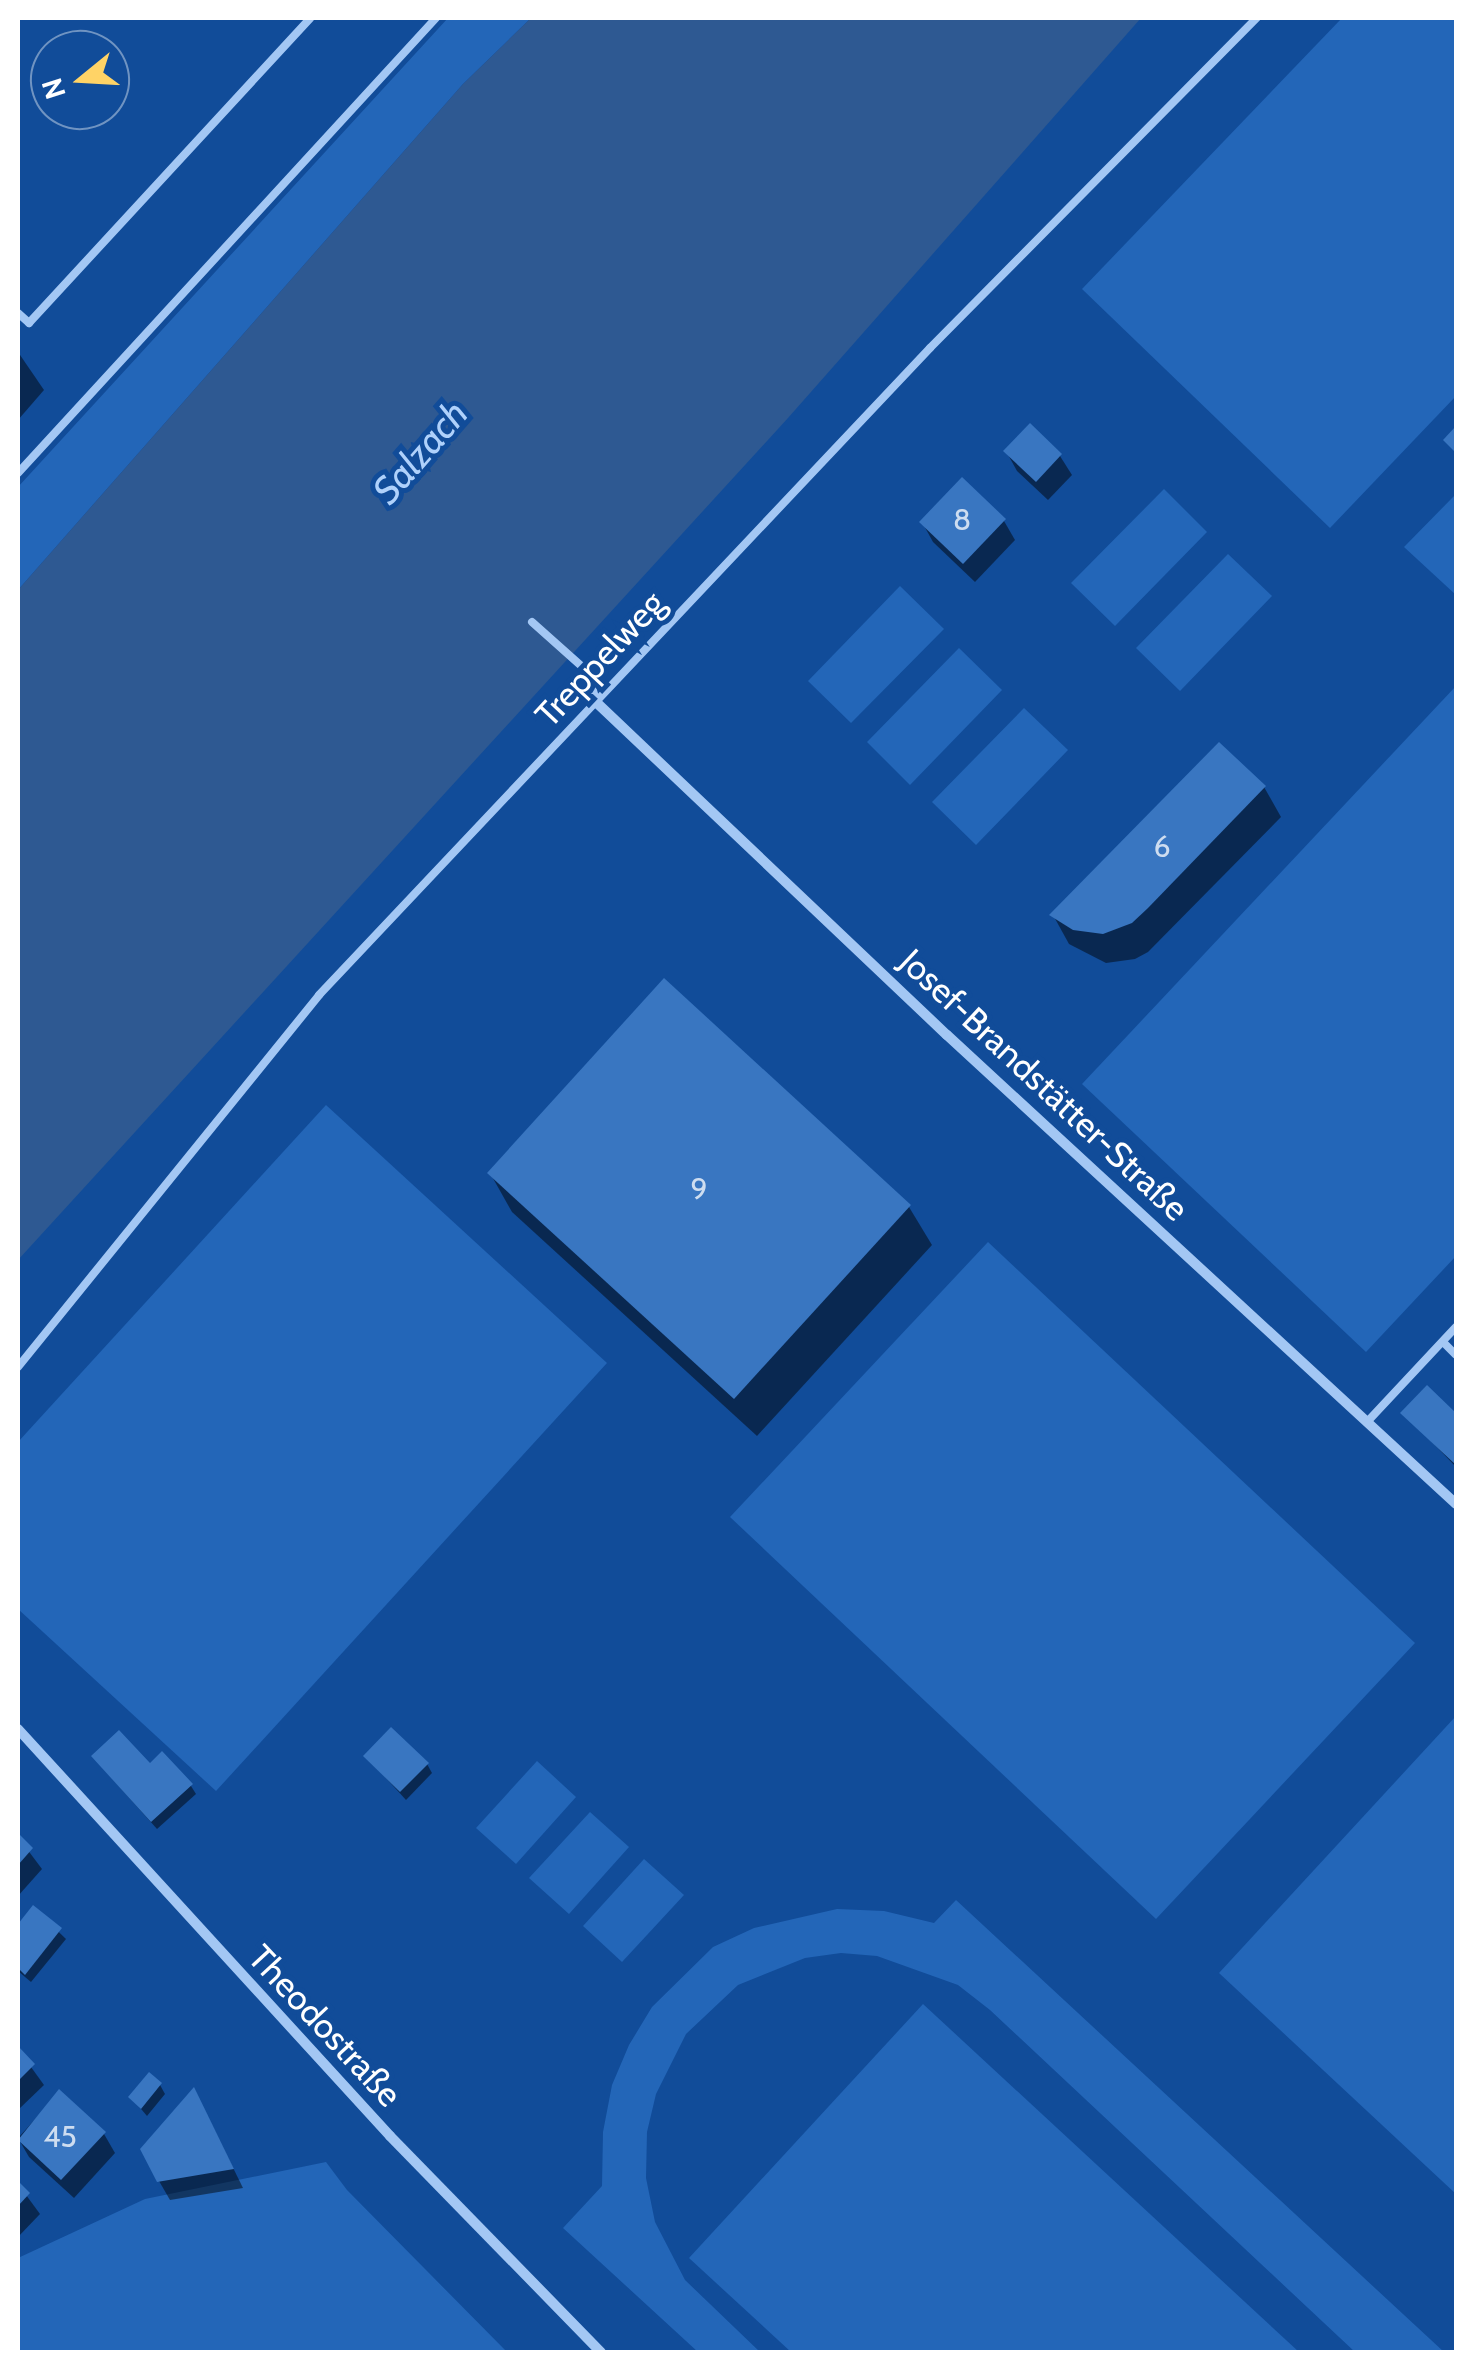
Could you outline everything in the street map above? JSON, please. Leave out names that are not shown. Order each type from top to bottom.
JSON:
[{"type":"street","name":"Josef-Brandstätter-Straße","points":[[597,703],[1000,1084],[1456,1504]]},
{"type":"street","name":"Theodostraße","points":[[18,1729],[337,2080],[601,2352]]},
{"type":"lane","points":[[18,313],[29,323],[310,18]]},
{"type":"lane","points":[[18,472],[436,18]]},
{"type":"lane","name":"Treppelweg","points":[[18,1367],[319,995],[917,362],[1257,18]]},
{"type":"lane","points":[[532,622],[587,671],[597,703]]},
{"type":"lane","points":[[1368,1421],[1456,1327]]},
{"type":"lane","points":[[1442,1342],[1456,1355]]},
{"type":"shaded area","points":[[448,18],[531,18],[463,84],[18,590],[18,487]]},
{"type":"shaded area","points":[[1342,18],[1456,18],[1456,396],[1330,528],[1082,289]]},
{"type":"shaded area","points":[[1164,489],[1207,532],[1115,626],[1071,583]]},
{"type":"shaded area","points":[[1456,494],[1456,595],[1404,547]]},
{"type":"shaded area","points":[[1228,554],[1272,596],[1180,691],[1136,648]]},
{"type":"shaded area","points":[[900,586],[944,629],[851,723],[808,681]]},
{"type":"shaded area","points":[[959,648],[1002,690],[910,785],[867,742]]},
{"type":"shaded area","points":[[1456,686],[1456,1256],[1366,1352],[1082,1084]]},
{"type":"shaded area","points":[[1024,708],[1068,750],[976,845],[932,802]]},
{"type":"shaded area","points":[[326,1105],[607,1363],[216,1791],[18,1609],[18,1442]]},
{"type":"shaded area","points":[[988,1242],[1415,1643],[1156,1919],[730,1517]]},
{"type":"shaded area","points":[[1456,1716],[1456,2194],[1219,1973]]},
{"type":"shaded area","points":[[537,1761],[576,1797],[516,1864],[476,1828]]},
{"type":"shaded area","points":[[590,1812],[629,1847],[569,1914],[529,1878]]},
{"type":"shaded area","points":[[644,1859],[684,1895],[622,1962],[583,1926]]},
{"type":"shaded area","points":[[956,1900],[1444,2352],[1355,2352],[990,2010],[958,1985],[877,1956],[841,1953],[805,1958],[738,1985],[686,2034],[656,2094],[647,2132],[646,2178],[655,2222],[685,2280],[760,2352],[698,2352],[563,2228],[602,2186],[603,2132],[612,2085],[629,2045],[652,2007],[713,1947],[754,1928],[837,1909],[884,1911],[934,1923]]},
{"type":"shaded area","points":[[923,2004],[1299,2352],[791,2352],[689,2258]]},
{"type":"shaded area","points":[[326,2162],[347,2190],[507,2352],[18,2352],[18,2258],[145,2199]]},
{"type":"water","name":"Salzach","points":[[531,18],[1141,18],[788,418],[18,1260],[18,590],[463,84]]},
{"type":"building","points":[[1030,423],[1062,454],[1036,482],[1003,451]]},
{"type":"building","points":[[1456,426],[1456,453],[1443,440]]},
{"type":"building","points":[[962,477],[1006,519],[963,564],[919,522]]},
{"type":"building","points":[[1219,742],[1266,786],[1148,908],[1132,923],[1103,934],[1073,930],[1049,915]]},
{"type":"building","points":[[664,978],[911,1205],[734,1399],[487,1173]]},
{"type":"building","points":[[1427,1385],[1456,1413],[1456,1465],[1400,1413]]},
{"type":"building","points":[[391,1727],[429,1763],[400,1792],[363,1756]]},
{"type":"building","points":[[119,1730],[150,1763],[162,1751],[193,1784],[151,1822],[91,1756]]},
{"type":"building","points":[[18,1833],[33,1848],[18,1865]]},
{"type":"building","points":[[33,1905],[62,1928],[25,1975],[18,1968],[18,1924]]},
{"type":"building","points":[[18,2046],[35,2064],[18,2081]]},
{"type":"building","points":[[149,2072],[162,2083],[141,2109],[128,2097]]},
{"type":"building","points":[[194,2087],[234,2169],[157,2182],[140,2149]]},
{"type":"building","points":[[59,2089],[106,2132],[61,2180],[18,2140]]},
{"type":"building","points":[[18,2181],[30,2193],[18,2206]]}]
